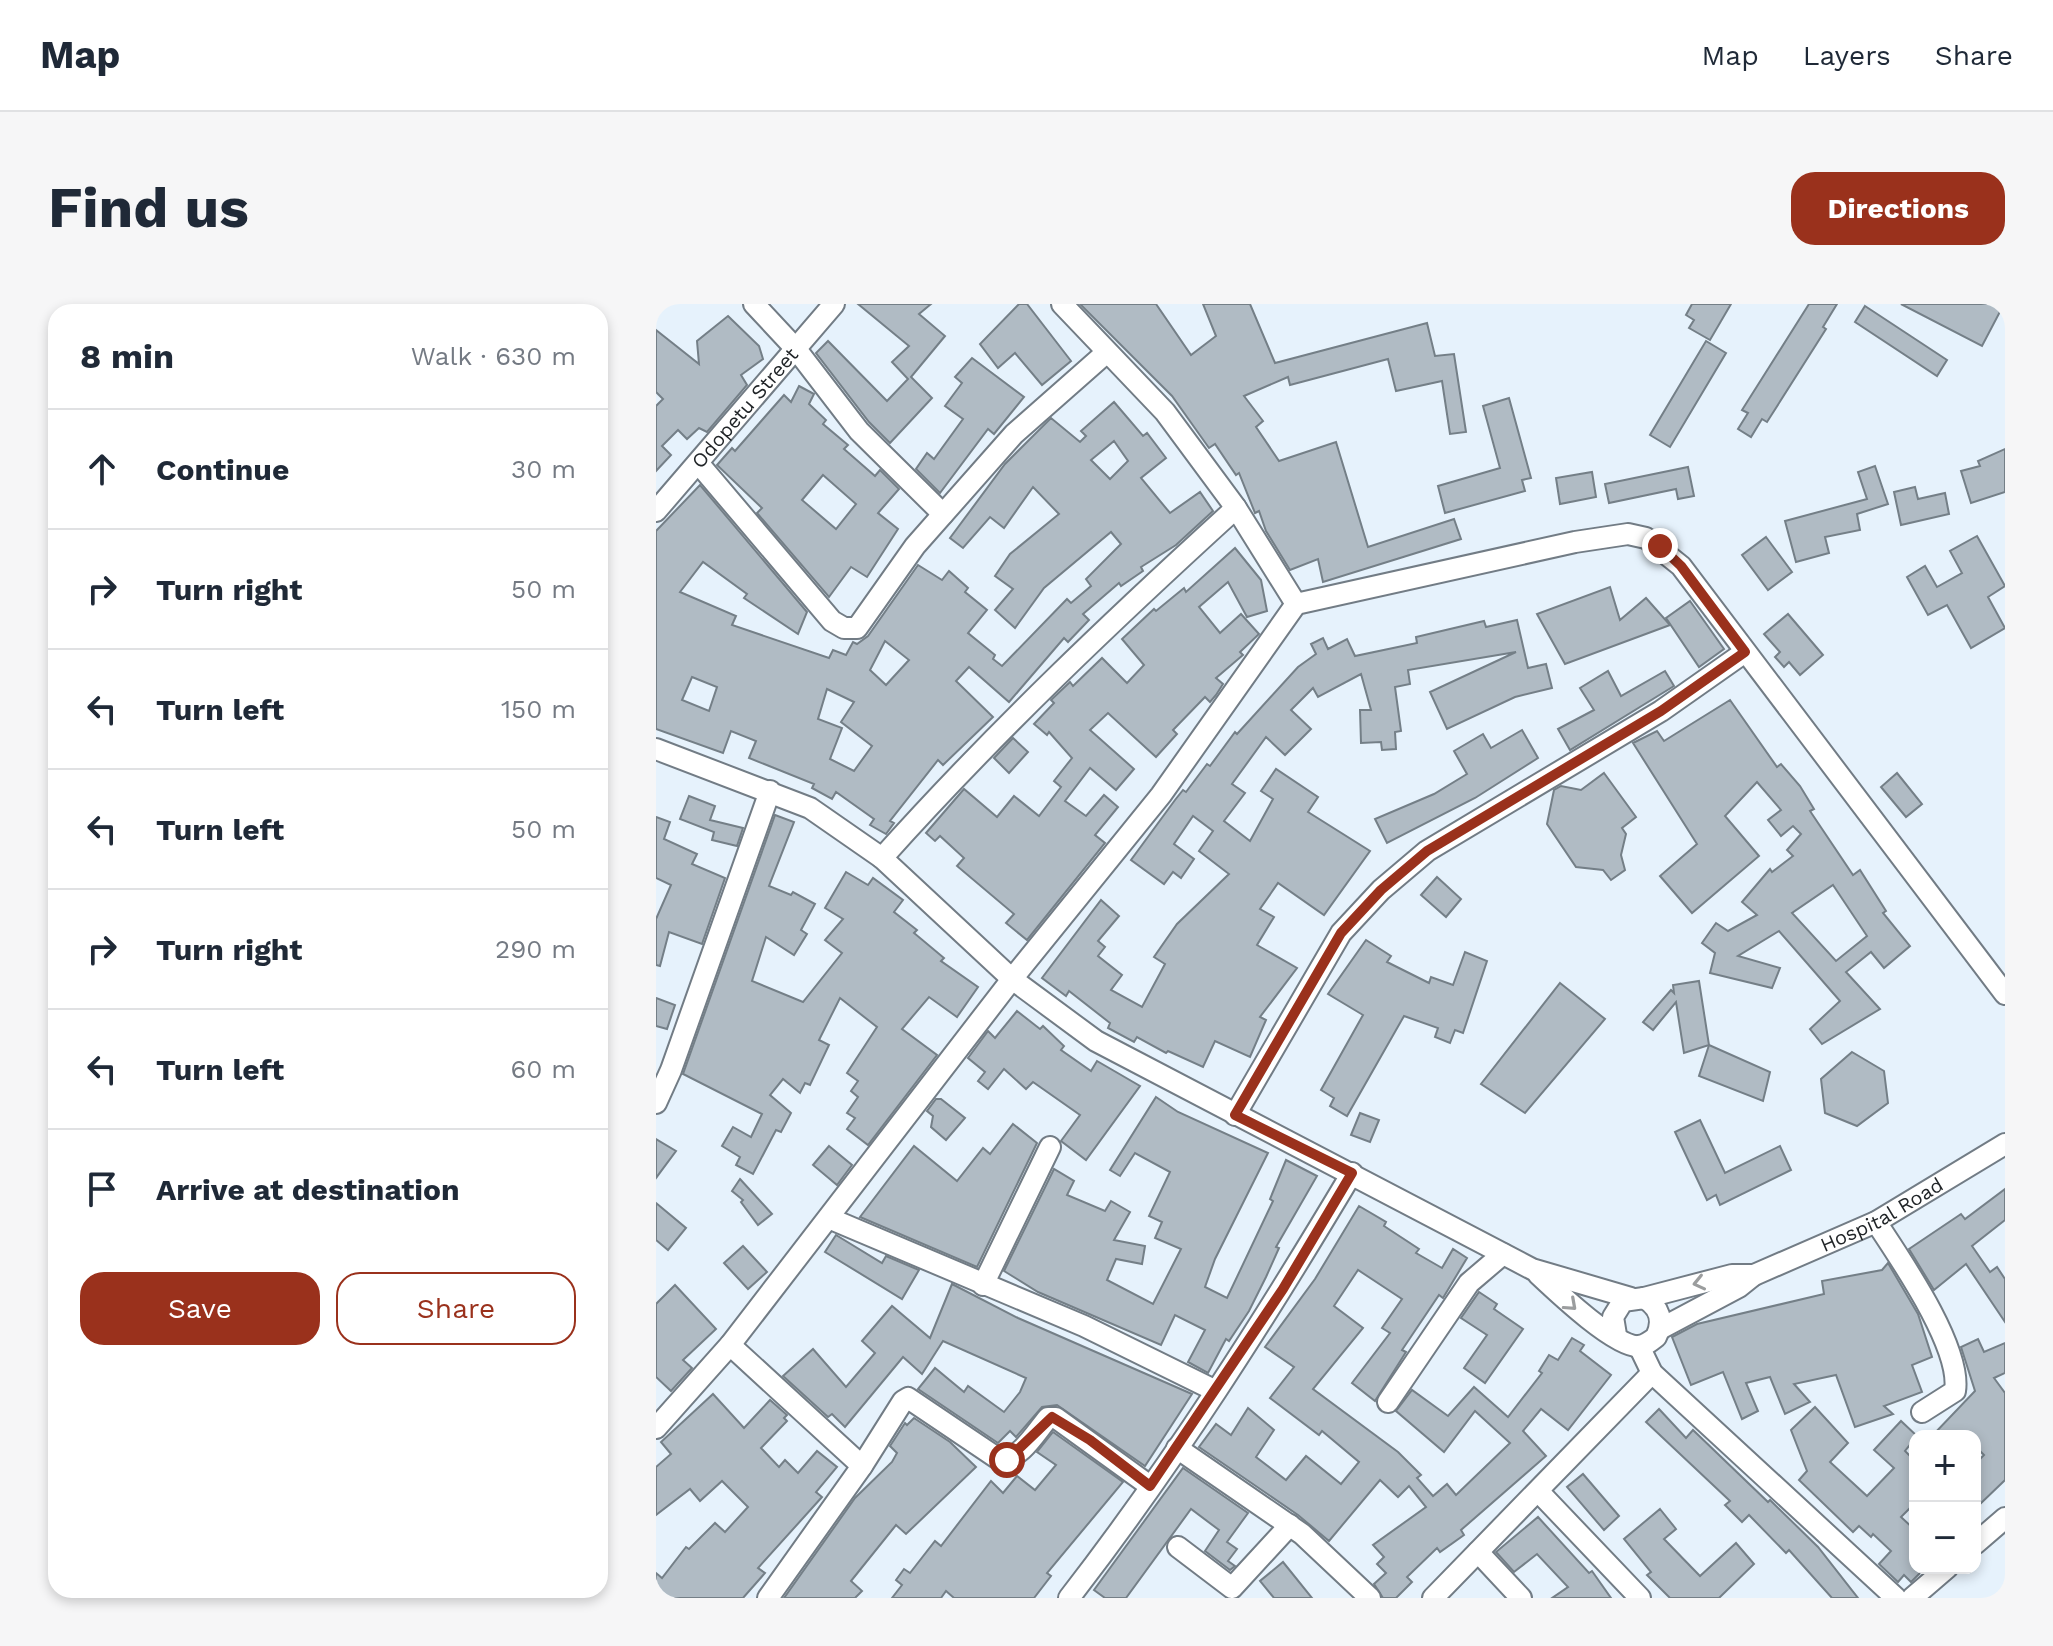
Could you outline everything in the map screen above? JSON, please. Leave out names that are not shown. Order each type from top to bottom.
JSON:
[{"type":"street","points":[[754,304],[796,349],[859,431],[943,514]]},
{"type":"street","name":"Odopetu Street","points":[[656,511],[834,304]]},
{"type":"street","points":[[1062,304],[1165,412],[1236,508],[1296,604]]},
{"type":"street","points":[[699,464],[832,621],[844,628],[857,628],[915,546],[1014,434],[1107,352]]},
{"type":"street","points":[[882,858],[949,783],[1081,649],[1236,508]]},
{"type":"street","points":[[656,1428],[730,1345],[831,1219],[1012,979],[1161,795],[1296,604],[1575,542],[1628,534],[1646,538],[1660,546],[1681,566],[2005,994]]},
{"type":"street","points":[[1235,1115],[1341,933],[1381,890],[1427,851],[1661,711],[1745,652]]},
{"type":"street","points":[[656,749],[810,808],[882,858],[1012,979],[1096,1041],[1532,1269],[1638,1298],[1658,1310],[1660,1329],[1656,1337],[1639,1346],[1630,1345],[1589,1320],[1532,1269]]},
{"type":"street","points":[[656,1103],[671,1070],[770,791]]},
{"type":"street","name":"Hospital Road","points":[[1754,1275],[1876,1222],[2005,1144]]},
{"type":"street","points":[[983,1285],[1050,1147]]},
{"type":"street","points":[[1069,1598],[1177,1448],[1283,1289],[1352,1173]]},
{"type":"street","points":[[831,1219],[1084,1326],[1214,1390]]},
{"type":"street","points":[[1876,1222],[1914,1279],[1953,1360],[1955,1391],[1922,1412]]},
{"type":"street","points":[[1388,1402],[1469,1283],[1503,1254]]},
{"type":"street","points":[[1616,1335],[1612,1326],[1616,1308],[1638,1298],[1690,1284],[1754,1275]]},
{"type":"street","points":[[1660,1329],[1739,1287],[1754,1275]]},
{"type":"street","points":[[730,1345],[862,1466]]},
{"type":"street","points":[[1639,1346],[1652,1373],[1896,1598]]},
{"type":"street","points":[[1433,1598],[1652,1373]]},
{"type":"street","points":[[768,1598],[908,1398],[1000,1460],[1007,1460],[1019,1451],[1048,1418],[1056,1418],[1150,1486]]},
{"type":"street","points":[[1177,1448],[1290,1525],[1370,1598]]},
{"type":"street","points":[[1538,1491],[1631,1595]]},
{"type":"street","points":[[1981,1539],[2005,1518]]},
{"type":"street","points":[[1178,1547],[1232,1588],[1268,1553],[1290,1525]]},
{"type":"street","points":[[1478,1552],[1521,1598]]},
{"type":"street","points":[[1912,1598],[1940,1574]]},
{"type":"building","points":[[858,304],[931,304],[919,314],[945,336],[911,377],[932,398],[890,443],[869,422],[816,353],[828,341],[887,401],[908,379],[892,362],[909,346]]},
{"type":"building","points":[[1019,304],[1027,304],[1071,361],[1042,385],[1015,353],[998,368],[980,344]]},
{"type":"building","points":[[1080,304],[1156,304],[1191,355],[1216,336],[1203,304],[1250,304],[1275,363],[1427,323],[1435,356],[1454,354],[1466,432],[1450,434],[1442,381],[1396,391],[1388,359],[1290,385],[1288,377],[1244,396],[1263,421],[1256,427],[1279,461],[1336,442],[1368,547],[1454,519],[1461,539],[1323,582],[1318,559],[1290,570],[1266,531],[1259,511],[1255,513],[1239,473],[1236,475],[1215,444],[1209,448],[1172,396]]},
{"type":"building","points":[[1692,304],[1731,304],[1710,340],[1689,328],[1694,320],[1686,315]]},
{"type":"building","points":[[1809,304],[1837,304],[1823,327],[1826,329],[1767,422],[1762,419],[1751,437],[1738,429],[1748,413],[1742,410]]},
{"type":"building","points":[[1901,304],[2004,304],[1982,346]]},
{"type":"building","points":[[1865,306],[1947,360],[1937,376],[1855,322]]},
{"type":"building","points":[[728,316],[759,346],[763,359],[741,375],[747,385],[707,432],[699,428],[687,439],[678,430],[662,446],[671,455],[656,471],[656,406],[663,399],[656,392],[656,330],[699,364],[697,341]]},
{"type":"building","points":[[1706,341],[1726,353],[1670,447],[1650,435]]},
{"type":"building","points":[[972,358],[1024,397],[994,434],[988,429],[940,493],[916,469],[927,453],[934,459],[963,419],[945,406],[962,383],[955,377]]},
{"type":"building","points":[[799,386],[814,394],[809,404],[826,420],[823,424],[848,445],[844,449],[875,476],[880,470],[899,489],[878,513],[898,529],[867,577],[851,567],[829,597],[757,513],[762,508],[717,465],[732,448],[735,451],[784,395],[791,402]],"holes":[[[823,475],[856,504],[836,529],[802,500]]]},
{"type":"building","points":[[1509,398],[1531,478],[1522,480],[1525,491],[1445,513],[1438,486],[1500,468],[1483,406]]},
{"type":"building","points":[[1114,402],[1143,436],[1147,433],[1166,458],[1141,478],[1170,513],[1200,492],[1213,511],[1176,545],[1141,567],[1143,571],[1121,586],[1119,583],[1083,614],[1089,620],[1068,642],[1064,638],[1009,702],[969,667],[956,681],[993,717],[943,765],[938,760],[890,821],[894,823],[886,834],[870,825],[874,819],[836,792],[832,799],[812,788],[814,784],[749,758],[756,741],[731,731],[723,753],[656,729],[656,531],[700,485],[807,612],[798,634],[744,598],[747,594],[703,562],[680,592],[736,616],[732,625],[829,658],[833,650],[846,655],[853,642],[857,644],[868,636],[918,565],[942,580],[949,571],[968,588],[965,592],[987,610],[968,633],[995,655],[993,659],[1002,666],[1067,599],[1071,603],[1091,586],[1086,579],[1121,544],[1111,532],[1044,588],[1015,628],[995,610],[1013,589],[995,576],[1010,554],[1059,514],[1033,487],[1004,528],[990,517],[963,548],[950,538],[1005,464],[1051,418],[1080,442],[1086,436],[1081,431]],"holes":[[[1114,441],[1128,461],[1110,479],[1091,460]],[[885,641],[909,660],[886,685],[870,670]],[[692,677],[717,687],[709,711],[682,700]],[[827,689],[854,702],[841,722],[872,746],[854,771],[830,759],[842,728],[818,719]]]},
{"type":"building","points":[[2005,449],[2005,492],[1971,503],[1961,471],[1980,466],[1978,461]]},
{"type":"building","points":[[1875,466],[1888,504],[1857,514],[1860,530],[1825,537],[1829,553],[1796,562],[1785,521],[1867,499],[1858,472]]},
{"type":"building","points":[[1688,467],[1694,496],[1678,499],[1676,489],[1609,503],[1605,484]]},
{"type":"building","points":[[1592,472],[1596,497],[1560,504],[1556,478]]},
{"type":"building","points":[[1915,487],[1918,499],[1945,493],[1949,514],[1901,525],[1894,492]]},
{"type":"building","points":[[1977,536],[2005,586],[1988,597],[2005,628],[1971,648],[1947,605],[1928,615],[1907,577],[1925,566],[1937,587],[1962,573],[1950,551]]},
{"type":"building","points":[[1766,537],[1792,572],[1768,590],[1742,555]]},
{"type":"building","points":[[1235,548],[1261,580],[1267,611],[1247,617],[1228,582],[1199,607],[1220,633],[1241,614],[1259,634],[1240,652],[1243,655],[1216,678],[1223,684],[1216,695],[1210,702],[1205,697],[1173,730],[1177,734],[1156,757],[1108,713],[1090,730],[1134,769],[1116,790],[1090,768],[1065,801],[1086,816],[1104,795],[1118,807],[1095,835],[1105,843],[1027,940],[1006,923],[1014,914],[957,866],[964,858],[940,836],[935,841],[926,833],[964,789],[997,817],[1014,796],[1039,816],[1061,787],[1054,781],[1072,758],[1049,732],[1047,735],[1034,724],[1054,703],[1051,700],[1070,682],[1073,686],[1102,658],[1127,683],[1144,665],[1122,639],[1154,609],[1156,611],[1184,588],[1186,592]]},
{"type":"building","points":[[1610,587],[1620,620],[1646,598],[1670,625],[1565,664],[1537,614]]},
{"type":"building","points":[[1690,601],[1724,649],[1699,667],[1666,618]]},
{"type":"building","points":[[1788,614],[1823,655],[1800,675],[1789,662],[1784,667],[1775,657],[1780,652],[1764,634]]},
{"type":"building","points":[[1517,620],[1528,668],[1546,664],[1552,688],[1515,697],[1447,729],[1430,692],[1516,652],[1408,670],[1410,684],[1395,687],[1401,731],[1395,732],[1396,749],[1382,750],[1381,742],[1361,743],[1360,710],[1371,710],[1361,674],[1318,697],[1313,688],[1291,710],[1311,729],[1285,755],[1266,737],[1232,784],[1245,793],[1224,821],[1250,841],[1273,799],[1261,791],[1276,769],[1318,797],[1308,812],[1370,851],[1324,915],[1278,883],[1260,909],[1274,917],[1257,945],[1297,968],[1260,1017],[1266,1020],[1250,1057],[1215,1041],[1203,1067],[1168,1051],[1166,1053],[1137,1037],[1134,1042],[1108,1028],[1110,1023],[1069,991],[1066,996],[1042,978],[1101,900],[1119,916],[1098,941],[1105,947],[1098,956],[1122,975],[1111,990],[1142,1007],[1165,964],[1154,957],[1177,924],[1229,874],[1199,851],[1213,831],[1193,816],[1174,844],[1194,859],[1181,878],[1173,872],[1164,884],[1131,860],[1183,790],[1186,792],[1207,764],[1210,766],[1235,732],[1237,734],[1298,667],[1316,654],[1311,644],[1323,638],[1328,649],[1347,639],[1355,656],[1417,643],[1416,637],[1484,621],[1486,627]]},
{"type":"building","points":[[1608,671],[1621,696],[1665,671],[1674,686],[1570,750],[1558,729],[1594,710],[1580,688]]},
{"type":"building","points":[[1730,700],[1777,767],[1781,764],[1800,786],[1814,809],[1810,811],[1853,875],[1860,870],[1886,911],[1883,913],[1910,946],[1884,968],[1871,952],[1846,972],[1880,1009],[1822,1044],[1810,1029],[1840,1001],[1779,931],[1738,956],[1780,968],[1772,988],[1710,973],[1715,953],[1702,943],[1716,923],[1728,931],[1757,915],[1742,902],[1770,869],[1772,872],[1793,856],[1787,850],[1801,834],[1793,826],[1781,836],[1768,820],[1781,810],[1757,782],[1725,816],[1759,856],[1692,913],[1660,876],[1697,844],[1633,743],[1657,731],[1664,741]],"holes":[[[1833,885],[1867,936],[1836,961],[1792,913]]]},
{"type":"building","points":[[1522,730],[1538,758],[1475,798],[1387,843],[1375,819],[1434,794],[1467,774],[1454,751],[1483,734],[1491,748]]},
{"type":"building","points":[[1013,738],[1028,752],[1009,773],[994,758]]},
{"type":"building","points":[[1604,773],[1636,817],[1622,828],[1626,834],[1621,855],[1625,870],[1611,880],[1603,870],[1576,867],[1547,824],[1554,790],[1561,786],[1581,790]]},
{"type":"building","points":[[1897,773],[1922,804],[1906,817],[1881,787]]},
{"type":"building","points":[[689,796],[715,806],[710,820],[743,828],[737,846],[712,840],[714,832],[680,819]]},
{"type":"building","points":[[775,815],[794,822],[769,886],[791,895],[793,892],[815,904],[801,930],[807,934],[794,955],[766,937],[752,981],[803,1002],[842,953],[825,940],[843,919],[825,908],[846,872],[868,885],[873,878],[903,900],[894,912],[944,958],[941,961],[978,987],[957,1017],[929,997],[902,1029],[937,1055],[868,1145],[847,1129],[855,1118],[847,1113],[858,1097],[851,1091],[858,1081],[847,1073],[877,1027],[840,998],[819,1040],[829,1045],[810,1085],[805,1083],[800,1093],[783,1079],[770,1095],[791,1113],[781,1132],[776,1130],[753,1174],[736,1165],[740,1157],[722,1146],[733,1127],[751,1137],[762,1114],[683,1074]]},
{"type":"building","points":[[656,817],[670,822],[664,839],[697,854],[692,864],[725,878],[702,944],[669,932],[660,966],[656,965],[656,919],[671,885],[656,878]]},
{"type":"building","points":[[1437,877],[1461,899],[1446,917],[1421,895]]},
{"type":"building","points":[[1366,940],[1391,956],[1387,962],[1429,983],[1431,977],[1453,985],[1465,952],[1487,961],[1463,1033],[1455,1030],[1450,1043],[1435,1037],[1438,1028],[1404,1016],[1347,1116],[1330,1106],[1334,1098],[1321,1090],[1363,1015],[1328,994]]},
{"type":"building","points":[[1699,981],[1709,1045],[1684,1053],[1676,1002],[1653,1030],[1643,1022],[1671,990],[1674,993],[1673,985]]},
{"type":"building","points":[[1560,983],[1605,1019],[1525,1113],[1481,1084]]},
{"type":"building","points":[[656,998],[675,1005],[667,1029],[656,1026]]},
{"type":"building","points":[[1017,1011],[1040,1029],[1043,1026],[1064,1046],[1061,1050],[1091,1071],[1097,1061],[1140,1086],[1086,1160],[1061,1141],[1080,1115],[1033,1082],[1026,1089],[1004,1069],[988,1089],[978,1081],[985,1072],[968,1058],[988,1031],[995,1038]]},
{"type":"building","points":[[1709,1045],[1770,1072],[1763,1101],[1699,1076]]},
{"type":"building","points":[[1852,1052],[1884,1071],[1888,1103],[1857,1126],[1825,1113],[1821,1079]]},
{"type":"building","points":[[1156,1097],[1178,1112],[1268,1153],[1215,1259],[1205,1287],[1227,1298],[1273,1201],[1270,1199],[1286,1160],[1317,1176],[1276,1247],[1279,1248],[1249,1311],[1229,1341],[1226,1339],[1208,1373],[1188,1362],[1205,1330],[1175,1315],[1161,1345],[1038,1292],[1004,1271],[1054,1169],[1074,1181],[1067,1195],[1105,1211],[1111,1201],[1130,1212],[1114,1240],[1145,1246],[1142,1264],[1116,1259],[1107,1280],[1153,1304],[1181,1249],[1155,1238],[1162,1222],[1149,1216],[1170,1172],[1135,1153],[1120,1176],[1110,1170]]},
{"type":"building","points":[[936,1099],[941,1099],[965,1118],[946,1140],[931,1127],[933,1116],[927,1111]]},
{"type":"building","points":[[1360,1113],[1379,1120],[1370,1142],[1351,1135]]},
{"type":"building","points":[[1700,1120],[1725,1173],[1780,1146],[1791,1170],[1720,1205],[1716,1195],[1707,1200],[1675,1132]]},
{"type":"building","points":[[1013,1124],[1037,1143],[977,1267],[860,1217],[914,1146],[957,1181],[983,1148],[990,1154]]},
{"type":"building","points":[[656,1139],[676,1151],[656,1178]]},
{"type":"building","points":[[829,1146],[852,1165],[837,1185],[813,1165]]},
{"type":"building","points":[[740,1179],[772,1214],[758,1225],[741,1202],[743,1200],[732,1191]]},
{"type":"building","points":[[2005,1189],[2005,1220],[1972,1246],[1990,1272],[1997,1267],[2005,1279],[2005,1322],[1966,1264],[1934,1290],[1909,1249],[1961,1214],[1965,1219]]},
{"type":"building","points":[[656,1203],[686,1228],[668,1250],[656,1240]]},
{"type":"building","points":[[1359,1206],[1386,1222],[1384,1226],[1419,1249],[1416,1253],[1442,1268],[1453,1249],[1467,1258],[1443,1298],[1439,1295],[1402,1350],[1406,1352],[1375,1401],[1352,1383],[1390,1333],[1382,1328],[1402,1299],[1358,1270],[1334,1306],[1363,1328],[1313,1389],[1398,1452],[1421,1475],[1417,1478],[1433,1496],[1447,1484],[1456,1495],[1510,1443],[1475,1411],[1444,1452],[1396,1411],[1412,1390],[1448,1416],[1474,1387],[1508,1417],[1542,1373],[1539,1371],[1549,1355],[1558,1360],[1572,1338],[1584,1345],[1580,1351],[1611,1375],[1568,1430],[1541,1409],[1523,1431],[1546,1456],[1461,1530],[1464,1535],[1440,1552],[1437,1548],[1407,1577],[1412,1582],[1396,1598],[1383,1598],[1374,1584],[1386,1573],[1377,1564],[1384,1557],[1373,1545],[1426,1507],[1409,1486],[1398,1497],[1380,1480],[1329,1541],[1298,1515],[1199,1447],[1216,1424],[1231,1435],[1248,1408],[1274,1430],[1256,1457],[1286,1480],[1306,1456],[1341,1484],[1359,1462],[1322,1431],[1319,1435],[1270,1398],[1294,1367],[1265,1347],[1315,1279]]},
{"type":"building","points":[[836,1235],[882,1263],[886,1256],[919,1270],[902,1299],[825,1252]]},
{"type":"building","points":[[743,1246],[767,1272],[748,1289],[724,1263]]},
{"type":"building","points":[[1888,1263],[1918,1314],[1932,1357],[1912,1365],[1922,1392],[1884,1406],[1893,1414],[1855,1427],[1836,1375],[1794,1384],[1810,1402],[1785,1414],[1770,1377],[1746,1383],[1758,1411],[1742,1419],[1723,1372],[1691,1385],[1672,1337],[1697,1324],[1824,1294],[1822,1281],[1882,1270]]},
{"type":"building","points":[[952,1284],[1018,1318],[1192,1394],[1145,1466],[1057,1405],[1042,1407],[1016,1437],[1010,1431],[998,1443],[918,1389],[935,1368],[964,1392],[968,1386],[1004,1412],[1020,1392],[1026,1378],[943,1341],[922,1374],[903,1357],[845,1427],[832,1414],[828,1417],[783,1376],[813,1349],[846,1387],[875,1353],[862,1341],[892,1306],[930,1338]]},
{"type":"building","points":[[675,1285],[716,1329],[683,1360],[692,1368],[671,1391],[656,1377],[656,1304]]},
{"type":"building","points":[[1479,1292],[1497,1304],[1494,1309],[1523,1329],[1485,1383],[1464,1368],[1487,1335],[1461,1318]]},
{"type":"building","points":[[1978,1339],[1984,1352],[2005,1343],[2005,1373],[1994,1378],[2005,1393],[2005,1480],[1981,1503],[1981,1458],[1984,1455],[1981,1452],[1981,1430],[1938,1430],[1975,1391],[1961,1347]]},
{"type":"building","points":[[713,1394],[744,1428],[770,1400],[787,1415],[784,1418],[787,1421],[761,1448],[779,1467],[785,1460],[798,1473],[817,1451],[837,1467],[816,1492],[822,1497],[758,1568],[765,1573],[743,1598],[656,1598],[656,1573],[662,1578],[686,1547],[689,1549],[715,1523],[725,1532],[748,1507],[722,1481],[700,1501],[690,1489],[656,1515],[656,1467],[671,1454],[661,1442]]},
{"type":"building","points":[[1815,1407],[1848,1443],[1830,1462],[1867,1496],[1894,1468],[1874,1450],[1901,1421],[1911,1430],[1909,1446],[1905,1451],[1909,1455],[1909,1509],[1901,1517],[1909,1524],[1909,1574],[1919,1574],[1911,1582],[1904,1575],[1898,1582],[1879,1564],[1891,1551],[1873,1534],[1871,1537],[1859,1526],[1853,1532],[1799,1480],[1807,1471],[1791,1430]]},
{"type":"building","points":[[1659,1409],[1686,1438],[1693,1430],[1768,1502],[1770,1500],[1818,1547],[1858,1598],[1832,1598],[1789,1550],[1786,1553],[1749,1515],[1742,1522],[1725,1505],[1730,1501],[1646,1422]]},
{"type":"building","points":[[914,1418],[950,1442],[976,1467],[906,1534],[896,1525],[851,1581],[862,1591],[855,1598],[784,1598],[855,1498],[892,1462],[897,1453],[890,1446],[905,1423],[907,1425]]},
{"type":"building","points":[[1053,1432],[1123,1482],[1047,1573],[1051,1576],[1034,1598],[954,1598],[946,1591],[941,1598],[892,1598],[902,1585],[896,1580],[904,1569],[910,1573],[935,1541],[941,1546],[991,1481],[1003,1493],[1017,1476],[1035,1490],[1056,1465],[1037,1452]]},
{"type":"building","points":[[1183,1468],[1248,1513],[1227,1542],[1237,1549],[1228,1561],[1235,1566],[1230,1570],[1205,1551],[1219,1530],[1191,1509],[1126,1598],[1105,1598],[1094,1590]]},
{"type":"building","points":[[1583,1474],[1619,1516],[1604,1530],[1567,1487]]},
{"type":"building","points":[[1660,1509],[1676,1529],[1664,1539],[1700,1576],[1736,1543],[1754,1564],[1719,1598],[1670,1598],[1647,1575],[1651,1572],[1624,1539]]},
{"type":"building","points":[[1538,1517],[1589,1573],[1592,1571],[1611,1598],[1552,1598],[1568,1587],[1537,1554],[1514,1572],[1496,1552]]},
{"type":"building","points":[[1283,1562],[1312,1598],[1274,1598],[1260,1581]]},
{"type":"route","points":[[1007,1460],[1052,1417],[1090,1440],[1150,1486],[1283,1289],[1352,1173],[1235,1115],[1341,933],[1381,890],[1427,851],[1661,711],[1745,652],[1681,566],[1660,546]]}]
